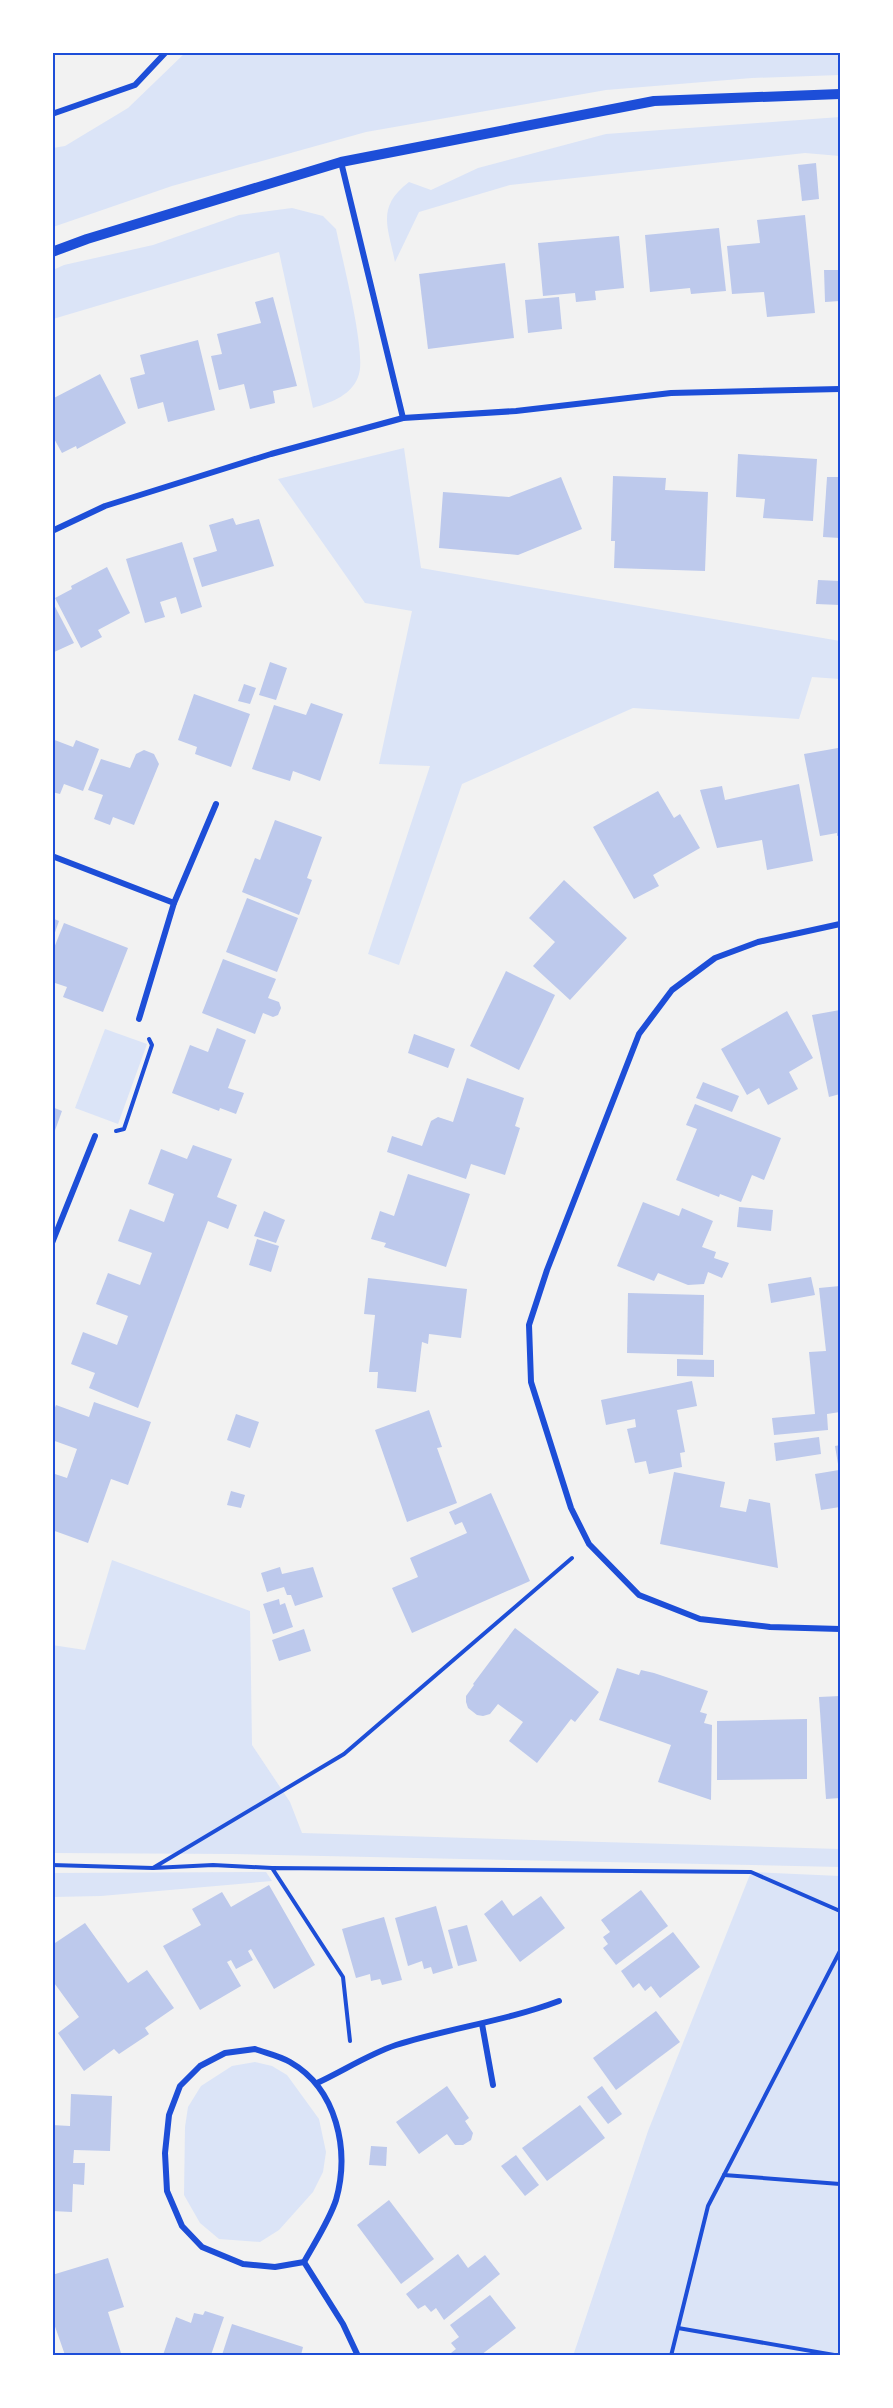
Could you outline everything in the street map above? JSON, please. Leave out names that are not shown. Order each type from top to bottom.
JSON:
[{"type":"street","points":[[52,114],[135,85],[166,52]]},
{"type":"street","points":[[52,252],[87,239],[341,162],[654,101],[840,94]]},
{"type":"street","points":[[341,162],[403,418]]},
{"type":"street","points":[[52,531],[105,506],[271,454],[403,418],[516,411],[671,393],[840,389]]},
{"type":"street","points":[[139,1019],[174,903],[216,804]]},
{"type":"street","points":[[52,856],[174,903]]},
{"type":"street","points":[[840,924],[758,942],[715,958],[672,990],[639,1034],[547,1270],[529,1325],[531,1382],[571,1508],[589,1544],[639,1595],[700,1619],[770,1627],[840,1629]]},
{"type":"street","points":[[52,1243],[95,1136]]},
{"type":"street","points":[[52,1218],[61,1221]]},
{"type":"street","points":[[317,2083],[392,2046],[437,2033],[526,2013],[559,2001]]},
{"type":"street","points":[[482,2024],[493,2085]]},
{"type":"street","points":[[255,2049],[290,2062],[317,2083],[330,2107],[338,2130],[342,2154],[341,2178],[335,2202],[304,2262],[275,2267],[243,2264],[202,2247],[182,2226],[167,2191],[165,2152],[169,2115],[180,2086],[200,2066],[225,2053],[255,2049]]},
{"type":"street","points":[[304,2262],[344,2324],[358,2355]]},
{"type":"path","points":[[95,1136],[124,1129],[152,1045],[139,1019]]},
{"type":"path","points":[[153,1868],[345,1754],[589,1544]]},
{"type":"path","points":[[52,1865],[153,1868],[213,1865],[272,1868],[751,1872],[840,1911]]},
{"type":"path","points":[[272,1868],[343,1977],[353,2066]]},
{"type":"path","points":[[671,2355],[708,2206],[840,1951]]},
{"type":"path","points":[[835,1962],[840,1964]]},
{"type":"path","points":[[724,2175],[840,2184]]},
{"type":"path","points":[[678,2328],[840,2355]]},
{"type":"shaded area","points":[[840,52],[840,75],[752,78],[606,90],[366,132],[172,186],[53,227],[53,148],[65,146],[128,108],[185,53]]},
{"type":"shaded area","points":[[840,117],[840,156],[805,153],[510,185],[419,212],[395,262],[388,228],[388,209],[399,191],[409,182],[431,190],[478,168],[606,134]]},
{"type":"shaded area","points":[[292,208],[323,216],[336,229],[356,326],[360,362],[356,381],[341,397],[313,408],[279,252],[53,319],[53,270],[64,265],[153,245],[239,215]]},
{"type":"shaded area","points":[[404,448],[421,568],[840,641],[840,679],[812,677],[799,719],[633,708],[462,784],[399,965],[368,954],[430,766],[379,764],[412,611],[365,603],[278,479]]},
{"type":"shaded area","points":[[105,1029],[147,1044],[118,1124],[75,1108]]},
{"type":"shaded area","points":[[112,1560],[250,1611],[252,1745],[290,1802],[302,1833],[840,1849],[840,1867],[233,1854],[53,1853],[52,1645],[85,1650]]},
{"type":"shaded area","points":[[266,1872],[272,1881],[101,1896],[53,1897],[53,1873]]},
{"type":"shaded area","points":[[751,1872],[840,1876],[840,2355],[573,2356],[648,2131]]},
{"type":"shaded area","points":[[255,2062],[272,2066],[287,2075],[319,2119],[326,2152],[323,2172],[313,2192],[279,2230],[260,2242],[219,2239],[200,2223],[184,2195],[185,2127],[188,2107],[201,2086],[232,2066]]},
{"type":"building","points":[[816,163],[819,199],[802,201],[798,165]]},
{"type":"building","points":[[805,215],[815,313],[767,317],[764,292],[732,294],[727,246],[760,243],[757,220]]},
{"type":"building","points":[[719,228],[726,291],[691,294],[690,288],[650,292],[645,235]]},
{"type":"building","points":[[619,236],[624,288],[595,291],[596,300],[576,302],[575,293],[543,296],[538,243]]},
{"type":"building","points":[[505,263],[514,338],[428,349],[419,274]]},
{"type":"building","points":[[824,270],[840,270],[840,301],[825,302]]},
{"type":"building","points":[[273,297],[297,386],[273,391],[275,403],[250,409],[244,384],[219,390],[211,356],[222,354],[217,334],[261,323],[255,302]]},
{"type":"building","points":[[559,297],[562,329],[528,333],[525,300]]},
{"type":"building","points":[[198,340],[215,410],[168,422],[163,402],[138,409],[130,378],[145,374],[140,355]]},
{"type":"building","points":[[100,374],[126,423],[77,449],[76,446],[62,453],[52,435],[52,399]]},
{"type":"building","points":[[738,454],[817,459],[813,521],[763,518],[765,499],[736,497]]},
{"type":"building","points":[[613,476],[666,478],[665,490],[708,492],[705,571],[614,568],[615,541],[611,541]]},
{"type":"building","points":[[561,477],[582,529],[518,555],[439,548],[443,492],[509,497]]},
{"type":"building","points":[[827,477],[840,477],[840,538],[823,537]]},
{"type":"building","points":[[233,518],[236,525],[259,519],[274,566],[202,587],[193,558],[217,551],[209,525]]},
{"type":"building","points":[[182,542],[202,607],[181,614],[176,597],[160,602],[165,617],[145,623],[126,559]]},
{"type":"building","points":[[107,567],[130,613],[98,630],[102,637],[81,648],[55,598],[72,589],[71,586]]},
{"type":"building","points":[[818,580],[840,581],[840,605],[816,604]]},
{"type":"building","points":[[52,601],[74,643],[52,653]]},
{"type":"building","points":[[270,662],[287,668],[276,700],[259,695]]},
{"type":"building","points":[[244,684],[256,688],[250,704],[238,701]]},
{"type":"building","points":[[194,694],[250,714],[231,767],[195,754],[197,747],[178,740]]},
{"type":"building","points":[[311,703],[343,714],[320,781],[293,771],[290,781],[252,769],[274,705],[306,715]]},
{"type":"building","points":[[52,739],[73,747],[76,740],[99,749],[83,791],[64,784],[60,794],[52,792]]},
{"type":"building","points":[[838,748],[840,835],[837,836],[837,833],[820,836],[804,754]]},
{"type":"building","points":[[144,750],[154,754],[159,764],[134,825],[113,817],[110,825],[94,819],[103,795],[88,790],[101,759],[130,768],[136,754]]},
{"type":"building","points":[[799,784],[813,861],[767,870],[762,840],[717,848],[700,790],[722,786],[725,800]]},
{"type":"building","points":[[658,791],[674,818],[680,814],[700,848],[653,875],[659,886],[634,899],[593,827]]},
{"type":"building","points":[[275,820],[322,837],[307,878],[312,880],[299,915],[242,892],[255,858],[260,860]]},
{"type":"building","points":[[564,880],[627,938],[570,1000],[533,966],[555,942],[529,918]]},
{"type":"building","points":[[247,898],[298,918],[277,972],[226,952]]},
{"type":"building","points":[[52,918],[59,921],[53,938],[52,938]]},
{"type":"building","points":[[64,923],[128,948],[103,1012],[63,997],[67,987],[52,982],[52,953]]},
{"type":"building","points":[[223,959],[276,979],[268,998],[279,1002],[281,1008],[278,1015],[273,1017],[263,1013],[255,1034],[202,1013]]},
{"type":"building","points":[[506,971],[555,995],[519,1070],[470,1046]]},
{"type":"building","points":[[840,1010],[840,1094],[829,1097],[812,1015]]},
{"type":"building","points":[[787,1011],[813,1058],[789,1072],[798,1089],[768,1105],[759,1088],[747,1095],[721,1049]]},
{"type":"building","points":[[217,1028],[246,1040],[228,1088],[244,1093],[236,1114],[220,1108],[219,1111],[172,1093],[190,1045],[208,1052]]},
{"type":"building","points":[[414,1034],[455,1049],[448,1068],[408,1053]]},
{"type":"building","points":[[467,1078],[524,1098],[515,1126],[520,1128],[505,1175],[471,1164],[466,1179],[387,1152],[392,1136],[422,1146],[431,1121],[438,1117],[453,1122]]},
{"type":"building","points":[[703,1082],[739,1096],[732,1112],[696,1098]]},
{"type":"building","points":[[695,1104],[781,1138],[764,1180],[752,1175],[741,1202],[720,1194],[719,1197],[676,1180],[697,1129],[686,1125]]},
{"type":"building","points":[[52,1107],[62,1111],[53,1136],[52,1136]]},
{"type":"building","points":[[193,1145],[232,1159],[217,1197],[237,1205],[228,1229],[208,1221],[138,1408],[89,1388],[95,1373],[71,1364],[83,1332],[117,1345],[128,1316],[96,1304],[108,1273],[140,1285],[152,1253],[118,1241],[130,1209],[164,1222],[174,1194],[148,1184],[161,1149],[187,1159]]},
{"type":"building","points":[[408,1174],[470,1194],[446,1267],[384,1247],[386,1243],[371,1239],[380,1211],[394,1216]]},
{"type":"building","points":[[643,1202],[679,1216],[682,1208],[713,1221],[702,1247],[716,1252],[714,1258],[729,1263],[722,1278],[708,1272],[704,1284],[688,1285],[658,1273],[654,1281],[617,1266]]},
{"type":"building","points":[[739,1207],[773,1210],[771,1231],[737,1227]]},
{"type":"building","points":[[264,1211],[285,1220],[276,1243],[254,1236]]},
{"type":"building","points":[[257,1239],[279,1246],[271,1272],[249,1265]]},
{"type":"building","points":[[811,1277],[815,1295],[771,1303],[768,1284]]},
{"type":"building","points":[[368,1278],[467,1289],[461,1338],[429,1334],[428,1344],[422,1342],[416,1392],[377,1388],[378,1372],[369,1372],[375,1315],[364,1314]]},
{"type":"building","points":[[840,1286],[840,1412],[827,1414],[828,1430],[774,1435],[772,1418],[815,1414],[809,1352],[826,1351],[819,1288]]},
{"type":"building","points":[[628,1293],[704,1295],[703,1355],[627,1353]]},
{"type":"building","points":[[677,1359],[714,1360],[714,1377],[677,1376]]},
{"type":"building","points":[[692,1381],[697,1406],[677,1410],[685,1452],[680,1453],[682,1467],[649,1474],[646,1461],[635,1463],[627,1429],[636,1427],[635,1419],[606,1425],[601,1400]]},
{"type":"building","points":[[94,1402],[151,1422],[128,1485],[111,1479],[88,1543],[52,1530],[54,1512],[52,1511],[52,1473],[67,1478],[77,1449],[52,1440],[52,1415],[56,1405],[89,1417]]},
{"type":"building","points":[[429,1410],[442,1447],[437,1448],[457,1503],[407,1522],[375,1430]]},
{"type":"building","points":[[236,1414],[259,1422],[250,1448],[227,1440]]},
{"type":"building","points":[[819,1437],[821,1454],[776,1461],[774,1443]]},
{"type":"building","points":[[840,1445],[840,1507],[821,1510],[815,1474],[839,1470],[835,1446]]},
{"type":"building","points":[[674,1472],[725,1482],[720,1507],[746,1512],[749,1499],[770,1503],[778,1568],[660,1544]]},
{"type":"building","points":[[231,1491],[245,1495],[241,1508],[227,1505]]},
{"type":"building","points":[[491,1493],[530,1581],[412,1633],[392,1588],[418,1577],[410,1558],[467,1533],[462,1522],[455,1525],[449,1512]]},
{"type":"building","points":[[280,1567],[282,1574],[313,1567],[323,1597],[295,1606],[291,1595],[287,1595],[284,1587],[267,1592],[261,1573]]},
{"type":"building","points":[[279,1599],[280,1605],[285,1603],[293,1627],[273,1634],[263,1604]]},
{"type":"building","points":[[515,1628],[599,1692],[575,1722],[571,1719],[537,1763],[509,1741],[523,1722],[498,1704],[490,1714],[483,1716],[477,1715],[468,1708],[466,1702],[466,1696],[473,1684]]},
{"type":"building","points":[[304,1629],[311,1651],[279,1661],[272,1640]]},
{"type":"building","points":[[617,1668],[639,1675],[641,1670],[654,1673],[708,1691],[700,1712],[707,1714],[704,1723],[712,1725],[711,1800],[658,1782],[671,1745],[599,1720]]},
{"type":"building","points":[[840,1696],[840,1798],[826,1799],[819,1697]]},
{"type":"building","points":[[807,1719],[807,1779],[717,1780],[717,1721]]},
{"type":"building","points":[[269,1885],[315,1965],[274,1989],[251,1949],[248,1951],[253,1960],[236,1969],[231,1960],[227,1962],[241,1986],[200,2010],[163,1946],[201,1925],[192,1909],[222,1892],[231,1907]]},
{"type":"building","points":[[641,1890],[668,1926],[616,1965],[603,1948],[608,1944],[603,1937],[610,1932],[601,1920]]},
{"type":"building","points":[[541,1896],[565,1928],[520,1962],[484,1914],[502,1900],[513,1916]]},
{"type":"building","points":[[436,1906],[453,1968],[433,1974],[431,1967],[424,1969],[422,1961],[408,1966],[395,1918]]},
{"type":"building","points":[[384,1917],[402,1980],[382,1985],[380,1979],[371,1981],[370,1974],[356,1978],[342,1929]]},
{"type":"building","points":[[85,1923],[128,1983],[147,1970],[174,2008],[145,2028],[149,2034],[119,2054],[114,2049],[84,2071],[58,2033],[79,2017],[52,1980],[52,1945]]},
{"type":"building","points":[[467,1925],[477,1961],[458,1966],[448,1930]]},
{"type":"building","points":[[673,1932],[700,1967],[660,1998],[651,1986],[645,1991],[639,1983],[633,1988],[621,1971]]},
{"type":"building","points":[[656,2011],[680,2042],[616,2090],[593,2058]]},
{"type":"building","points":[[447,2086],[469,2118],[465,2121],[473,2133],[471,2140],[463,2145],[455,2145],[447,2134],[419,2154],[396,2122]]},
{"type":"building","points":[[602,2086],[622,2114],[608,2124],[587,2097]]},
{"type":"building","points":[[71,2094],[112,2096],[110,2151],[74,2150],[73,2163],[85,2163],[84,2185],[73,2184],[72,2212],[52,2211],[52,2125],[70,2126]]},
{"type":"building","points":[[580,2105],[605,2138],[547,2181],[522,2148]]},
{"type":"building","points":[[371,2146],[387,2147],[386,2166],[369,2165]]},
{"type":"building","points":[[516,2155],[539,2185],[525,2196],[501,2166]]},
{"type":"building","points":[[389,2200],[434,2259],[401,2284],[357,2225]]},
{"type":"building","points":[[458,2254],[468,2268],[485,2255],[500,2274],[444,2320],[436,2308],[431,2312],[425,2305],[418,2309],[406,2294]]},
{"type":"building","points":[[108,2258],[124,2307],[108,2312],[121,2353],[65,2355],[52,2318],[52,2275]]},
{"type":"building","points":[[490,2295],[516,2328],[481,2355],[453,2355],[451,2353],[456,2349],[451,2343],[459,2337],[450,2325]]},
{"type":"building","points":[[205,2311],[224,2317],[211,2355],[163,2355],[176,2317],[191,2323],[194,2313],[203,2315]]},
{"type":"building","points":[[232,2324],[303,2347],[301,2355],[222,2355]]}]
